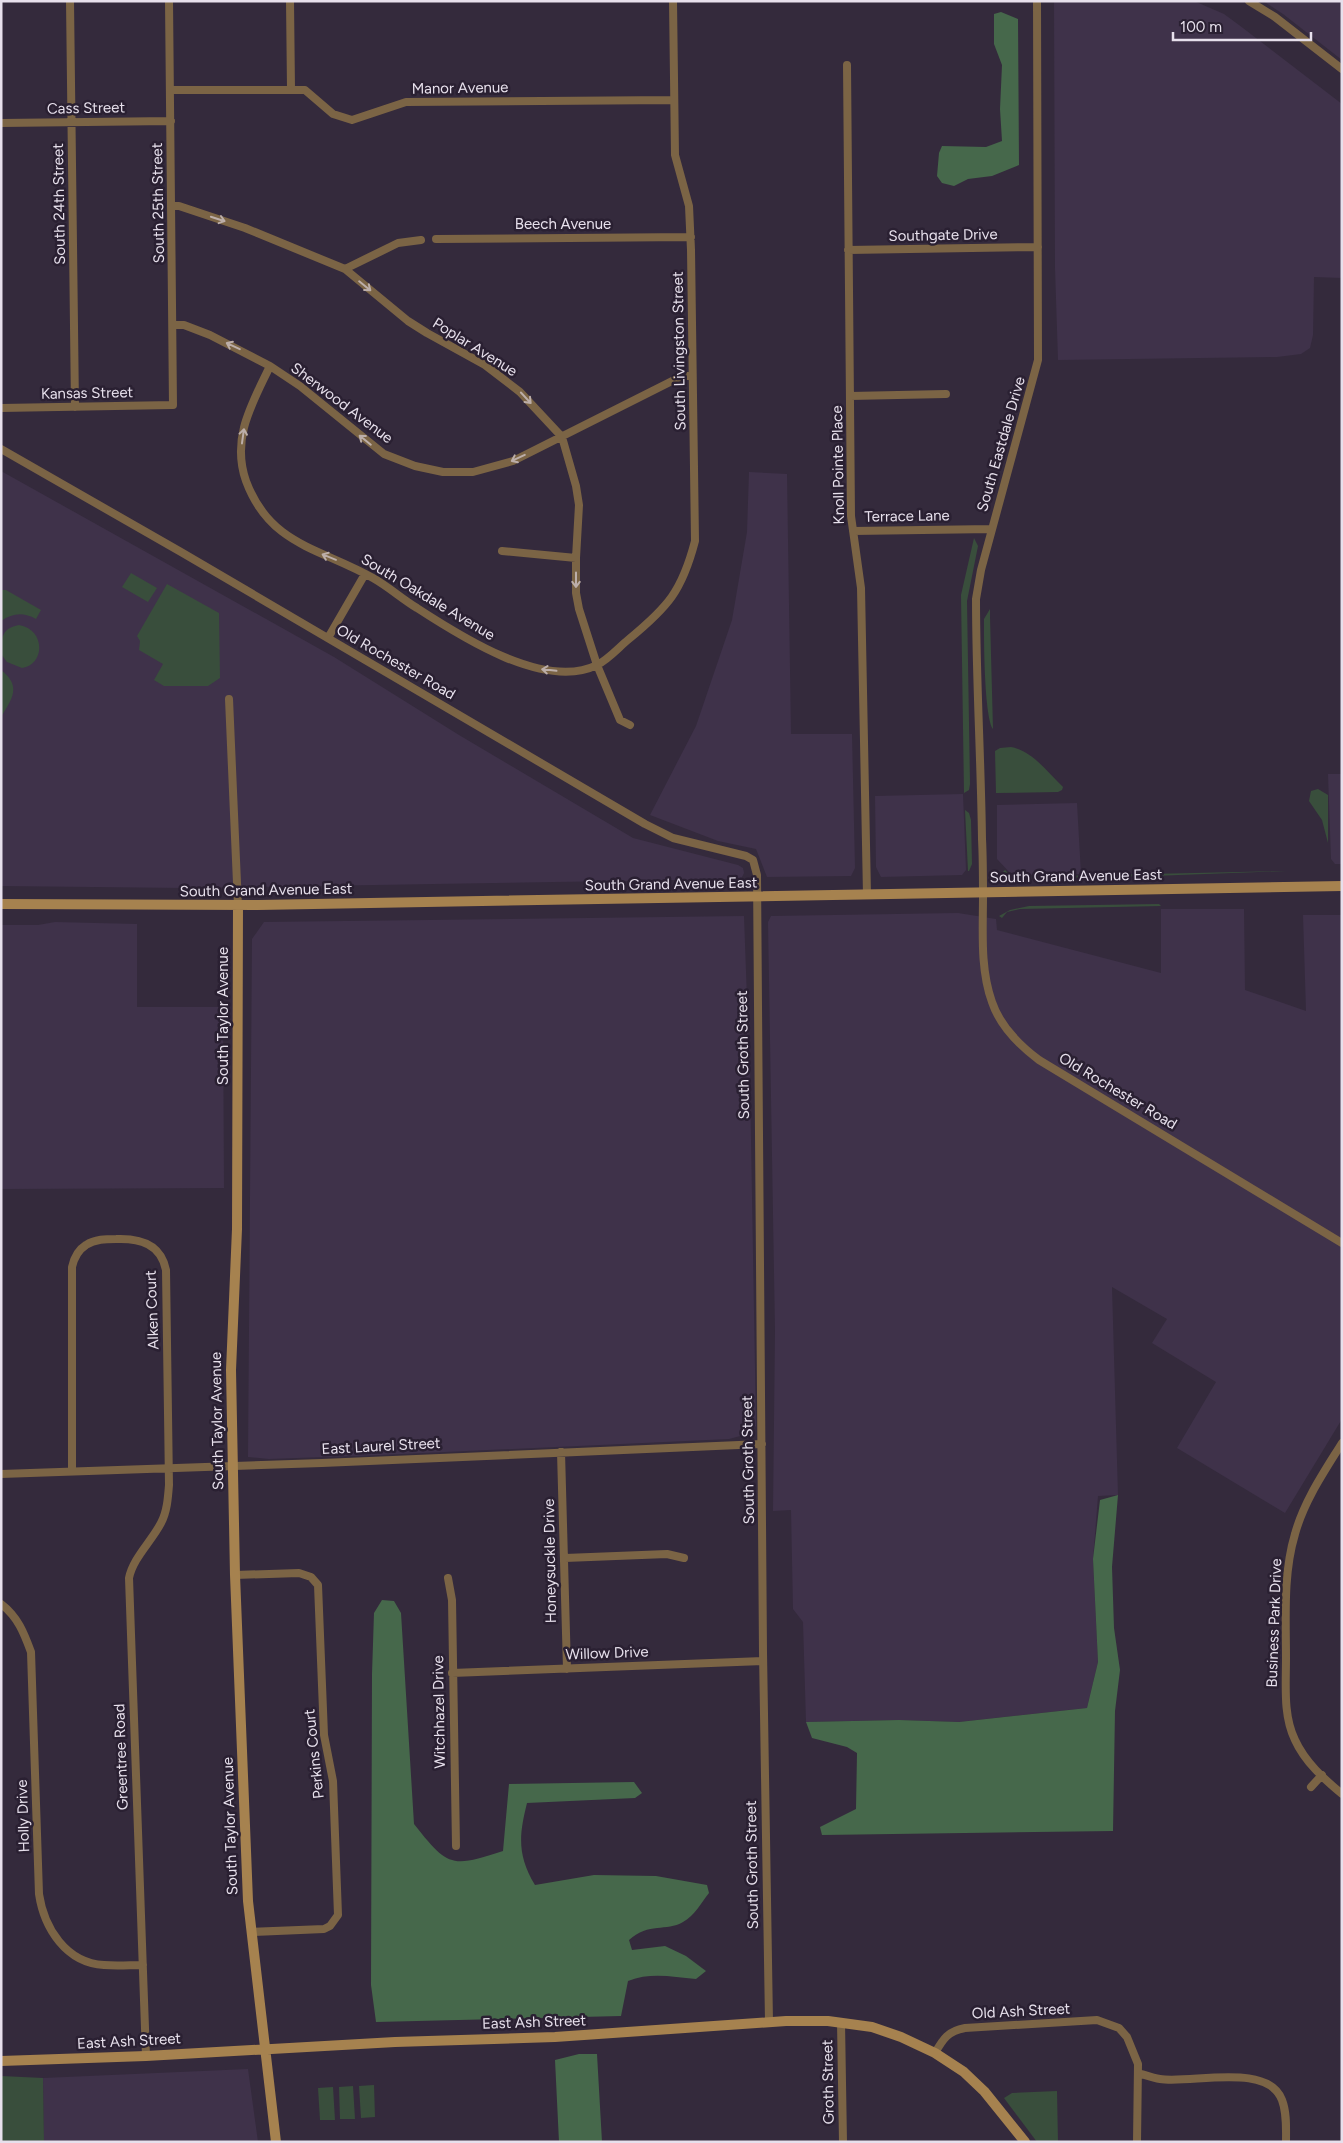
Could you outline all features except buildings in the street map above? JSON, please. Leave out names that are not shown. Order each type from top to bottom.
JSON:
[{"type":"street","name":"South 24th Street","points":[[70,1],[75,407]]},
{"type":"street","name":"South 25th Street","points":[[169,1],[173,405]]},
{"type":"street","points":[[290,1],[292,89]]},
{"type":"street","name":"South Livingston Street","points":[[597,665],[653,620],[665,607],[679,587],[690,562],[695,542],[691,237],[689,206],[674,155],[673,1]]},
{"type":"street","name":"South Eastdale Drive","points":[[983,893],[976,599],[992,528],[1036,373],[1039,341],[1037,1]]},
{"type":"street","points":[[1249,1],[1275,17],[1342,69]]},
{"type":"street","name":"Knoll Pointe Place","points":[[847,65],[851,516],[861,588],[867,894]]},
{"type":"street","name":"Manor Avenue","points":[[170,90],[305,90],[333,114],[352,120],[406,102],[674,100]]},
{"type":"street","name":"Cass Street","points":[[1,123],[171,121]]},
{"type":"street","name":"Poplar Avenue","points":[[172,206],[179,206],[245,228],[345,269],[408,321],[484,365],[520,392],[562,437],[576,486],[579,505],[576,558],[576,593],[579,609],[597,665],[620,720],[630,725]]},
{"type":"street","name":"Beech Avenue","points":[[436,239],[691,237]]},
{"type":"street","points":[[345,269],[398,243],[421,240]]},
{"type":"street","name":"Southgate Drive","points":[[848,250],[1038,247]]},
{"type":"street","name":"Sherwood Avenue","points":[[173,325],[184,325],[210,335],[270,366],[300,386],[384,454],[429,470],[443,472],[473,472],[513,461],[682,376],[692,376]]},
{"type":"street","name":"South Oakdale Avenue","points":[[270,366],[250,404],[242,442],[246,478],[254,500],[281,532],[304,546],[365,574],[392,590],[416,608],[472,641],[525,666],[560,671],[577,671],[597,665]]},
{"type":"street","points":[[850,396],[946,394]]},
{"type":"street","name":"Kansas Street","points":[[1,408],[173,405]]},
{"type":"street","name":"Old Rochester Road","points":[[1,450],[328,638],[645,824],[673,838],[746,856],[755,865],[756,897]]},
{"type":"street","name":"Terrace Lane","points":[[853,531],[992,528]]},
{"type":"street","points":[[502,551],[576,558]]},
{"type":"street","points":[[328,638],[365,574]]},
{"type":"street","name":"South Taylor Avenue","points":[[229,699],[238,906],[238,1229],[231,1350],[235,1575],[246,1864],[251,1932],[276,2142]]},
{"type":"street","name":"South Grand Avenue East","points":[[1,904],[238,906],[1342,886]]},
{"type":"street","name":"Old Rochester Road","points":[[983,893],[984,963],[988,991],[1002,1022],[1025,1049],[1079,1084],[1342,1243]]},
{"type":"street","name":"South Groth Street","points":[[756,897],[763,1661],[769,2022]]},
{"type":"street","name":"Alken Court","points":[[72,1471],[72,1267],[77,1254],[86,1245],[107,1239],[132,1239],[148,1243],[160,1252],[165,1264],[167,1281],[169,1468]]},
{"type":"street","name":"Business Park Drive","points":[[1342,1443],[1309,1498],[1300,1518],[1291,1548],[1286,1579],[1287,1717],[1292,1735],[1301,1751],[1342,1794]]},
{"type":"street","name":"East Laurel Street","points":[[1,1474],[762,1444]]},
{"type":"street","name":"Honeysuckle Drive","points":[[561,1452],[567,1669]]},
{"type":"street","name":"Greentree Road","points":[[146,2056],[129,1578],[130,1572],[163,1517],[168,1498],[169,1468]]},
{"type":"street","points":[[565,1558],[666,1554],[684,1558]]},
{"type":"street","name":"Perkins Court","points":[[235,1575],[299,1573],[320,1580],[324,1735],[332,1781],[338,1915],[330,1926]]},
{"type":"street","name":"Witchhazel Drive","points":[[448,1578],[452,1600],[456,1846]]},
{"type":"street","name":"Holly Drive","points":[[1,1604],[19,1622],[31,1652],[39,1894],[46,1922],[52,1934],[64,1947],[86,1961],[102,1965],[143,1965]]},
{"type":"street","name":"Willow Drive","points":[[452,1673],[763,1661]]},
{"type":"street","points":[[1311,1786],[1322,1775]]},
{"type":"street","points":[[251,1932],[318,1930],[330,1926],[336,1934]]},
{"type":"street","name":"East Ash Street","points":[[1,2061],[146,2056],[264,2048],[555,2037],[769,2022],[814,2020],[841,2022],[872,2027],[935,2053],[964,2072],[984,2091],[1025,2142]]},
{"type":"street","name":"Old Ash Street","points":[[935,2053],[944,2037],[953,2030],[1097,2020],[1119,2028],[1127,2037],[1138,2064],[1138,2073]]},
{"type":"street","name":"Groth Street","points":[[841,2022],[843,2142]]},
{"type":"street","points":[[1137,2142],[1136,2089],[1138,2073],[1160,2079],[1242,2078],[1262,2081],[1271,2086],[1282,2099],[1285,2113],[1286,2142]]},
{"type":"shaded area","points":[[1054,1],[1194,1],[1224,14],[1342,104],[1342,278],[1314,277],[1313,335],[1310,348],[1301,354],[1277,357],[1058,360],[1055,268]]},
{"type":"shaded area","points":[[1263,1],[1342,1],[1342,60],[1283,14]]},
{"type":"shaded area","points":[[1,471],[334,657],[459,735],[633,838],[738,865],[743,868],[744,873],[741,879],[186,888],[1,886]]},
{"type":"shaded area","points":[[749,472],[787,474],[791,734],[852,734],[855,868],[851,876],[767,877],[756,849],[718,841],[650,815],[696,726],[732,620],[747,532]]},
{"type":"shaded area","points":[[1328,774],[1342,774],[1342,864],[1335,864],[1331,859]]},
{"type":"shaded area","points":[[963,794],[966,870],[962,875],[881,877],[876,867],[875,796]]},
{"type":"shaded area","points":[[1077,803],[1081,874],[1012,875],[997,859],[997,805]]},
{"type":"shaded area","points":[[1161,909],[1244,909],[1245,990],[1306,1011],[1303,915],[1342,915],[1342,1419],[1285,1513],[1177,1448],[1216,1382],[1152,1343],[1167,1319],[1112,1287],[1118,1495],[1098,1496],[1093,1559],[1098,1662],[1087,1708],[959,1722],[899,1720],[806,1722],[803,1622],[793,1609],[791,1510],[773,1511],[775,1331],[768,922],[771,916],[958,913],[996,919],[997,930],[1161,973]]},
{"type":"shaded area","points":[[744,916],[750,1082],[756,1426],[744,1435],[729,1439],[380,1455],[269,1459],[248,1457],[252,939],[264,922]]},
{"type":"shaded area","points":[[55,922],[137,924],[137,1007],[223,1007],[224,1188],[1,1189],[1,925],[38,925]]},
{"type":"shaded area","points":[[248,2069],[258,2142],[44,2142],[43,2078]]},
{"type":"green space","points":[[1001,12],[1018,19],[1019,165],[992,176],[968,179],[954,186],[942,183],[937,176],[939,153],[942,146],[986,147],[1002,141],[1000,109],[1002,65],[994,44],[994,14]]},
{"type":"green space","points":[[974,538],[978,546],[967,601],[970,784],[969,790],[964,793],[961,595]]},
{"type":"green space","points":[[131,573],[157,588],[148,602],[122,587]]},
{"type":"green space","points":[[167,584],[219,613],[220,678],[208,686],[164,686],[154,680],[163,664],[139,650],[140,641],[137,636]]},
{"type":"green space","points":[[1,590],[6,590],[41,610],[36,619],[18,614],[1,621]]},
{"type":"green space","points":[[990,609],[993,729],[988,712],[984,653],[984,619]]},
{"type":"green space","points":[[19,625],[28,628],[34,633],[38,639],[39,646],[35,660],[30,665],[22,668],[7,662],[1,654],[1,643],[6,631],[13,626]]},
{"type":"green space","points":[[1,670],[11,682],[13,693],[1,717]]},
{"type":"green space","points":[[1011,747],[1019,749],[1033,758],[1063,787],[1062,790],[1058,792],[996,793],[995,751],[1000,748]]},
{"type":"green space","points":[[1318,789],[1328,795],[1328,843],[1322,820],[1309,801],[1311,791]]},
{"type":"green space","points":[[965,810],[969,813],[971,820],[972,864],[969,871],[968,871]]},
{"type":"green space","points":[[1005,870],[1012,877],[1287,871],[1013,879],[1001,874]]},
{"type":"green space","points":[[1159,904],[1161,906],[1020,909],[1007,912],[1002,918],[999,916],[1010,910],[1029,906]]},
{"type":"green space","points":[[1118,1495],[1112,1567],[1114,1628],[1120,1670],[1115,1711],[1113,1831],[822,1835],[820,1827],[856,1809],[857,1753],[847,1747],[812,1738],[806,1722],[899,1720],[959,1722],[1087,1708],[1098,1662],[1093,1559],[1100,1500]]},
{"type":"green space","points":[[382,1600],[394,1601],[401,1613],[414,1824],[425,1838],[443,1856],[452,1860],[472,1860],[503,1851],[509,1784],[634,1782],[642,1793],[635,1798],[527,1803],[521,1835],[522,1854],[525,1864],[535,1885],[594,1875],[656,1876],[707,1885],[709,1893],[694,1912],[683,1922],[677,1925],[643,1931],[629,1940],[632,1950],[665,1946],[686,1956],[706,1971],[696,1979],[653,1976],[628,1981],[621,2016],[376,2022],[371,1985],[372,1674],[374,1613]]},
{"type":"green space","points":[[579,2054],[597,2054],[602,2142],[559,2142],[555,2060]]},
{"type":"green space","points":[[1,2076],[43,2078],[44,2142],[1,2142]]},
{"type":"green space","points":[[374,2085],[375,2117],[361,2118],[359,2086]]},
{"type":"green space","points":[[353,2086],[355,2119],[340,2119],[339,2087]]},
{"type":"green space","points":[[333,2087],[335,2120],[320,2120],[318,2088]]},
{"type":"green space","points":[[1057,2091],[1058,2142],[1037,2142],[1004,2098],[1012,2093]]}]
